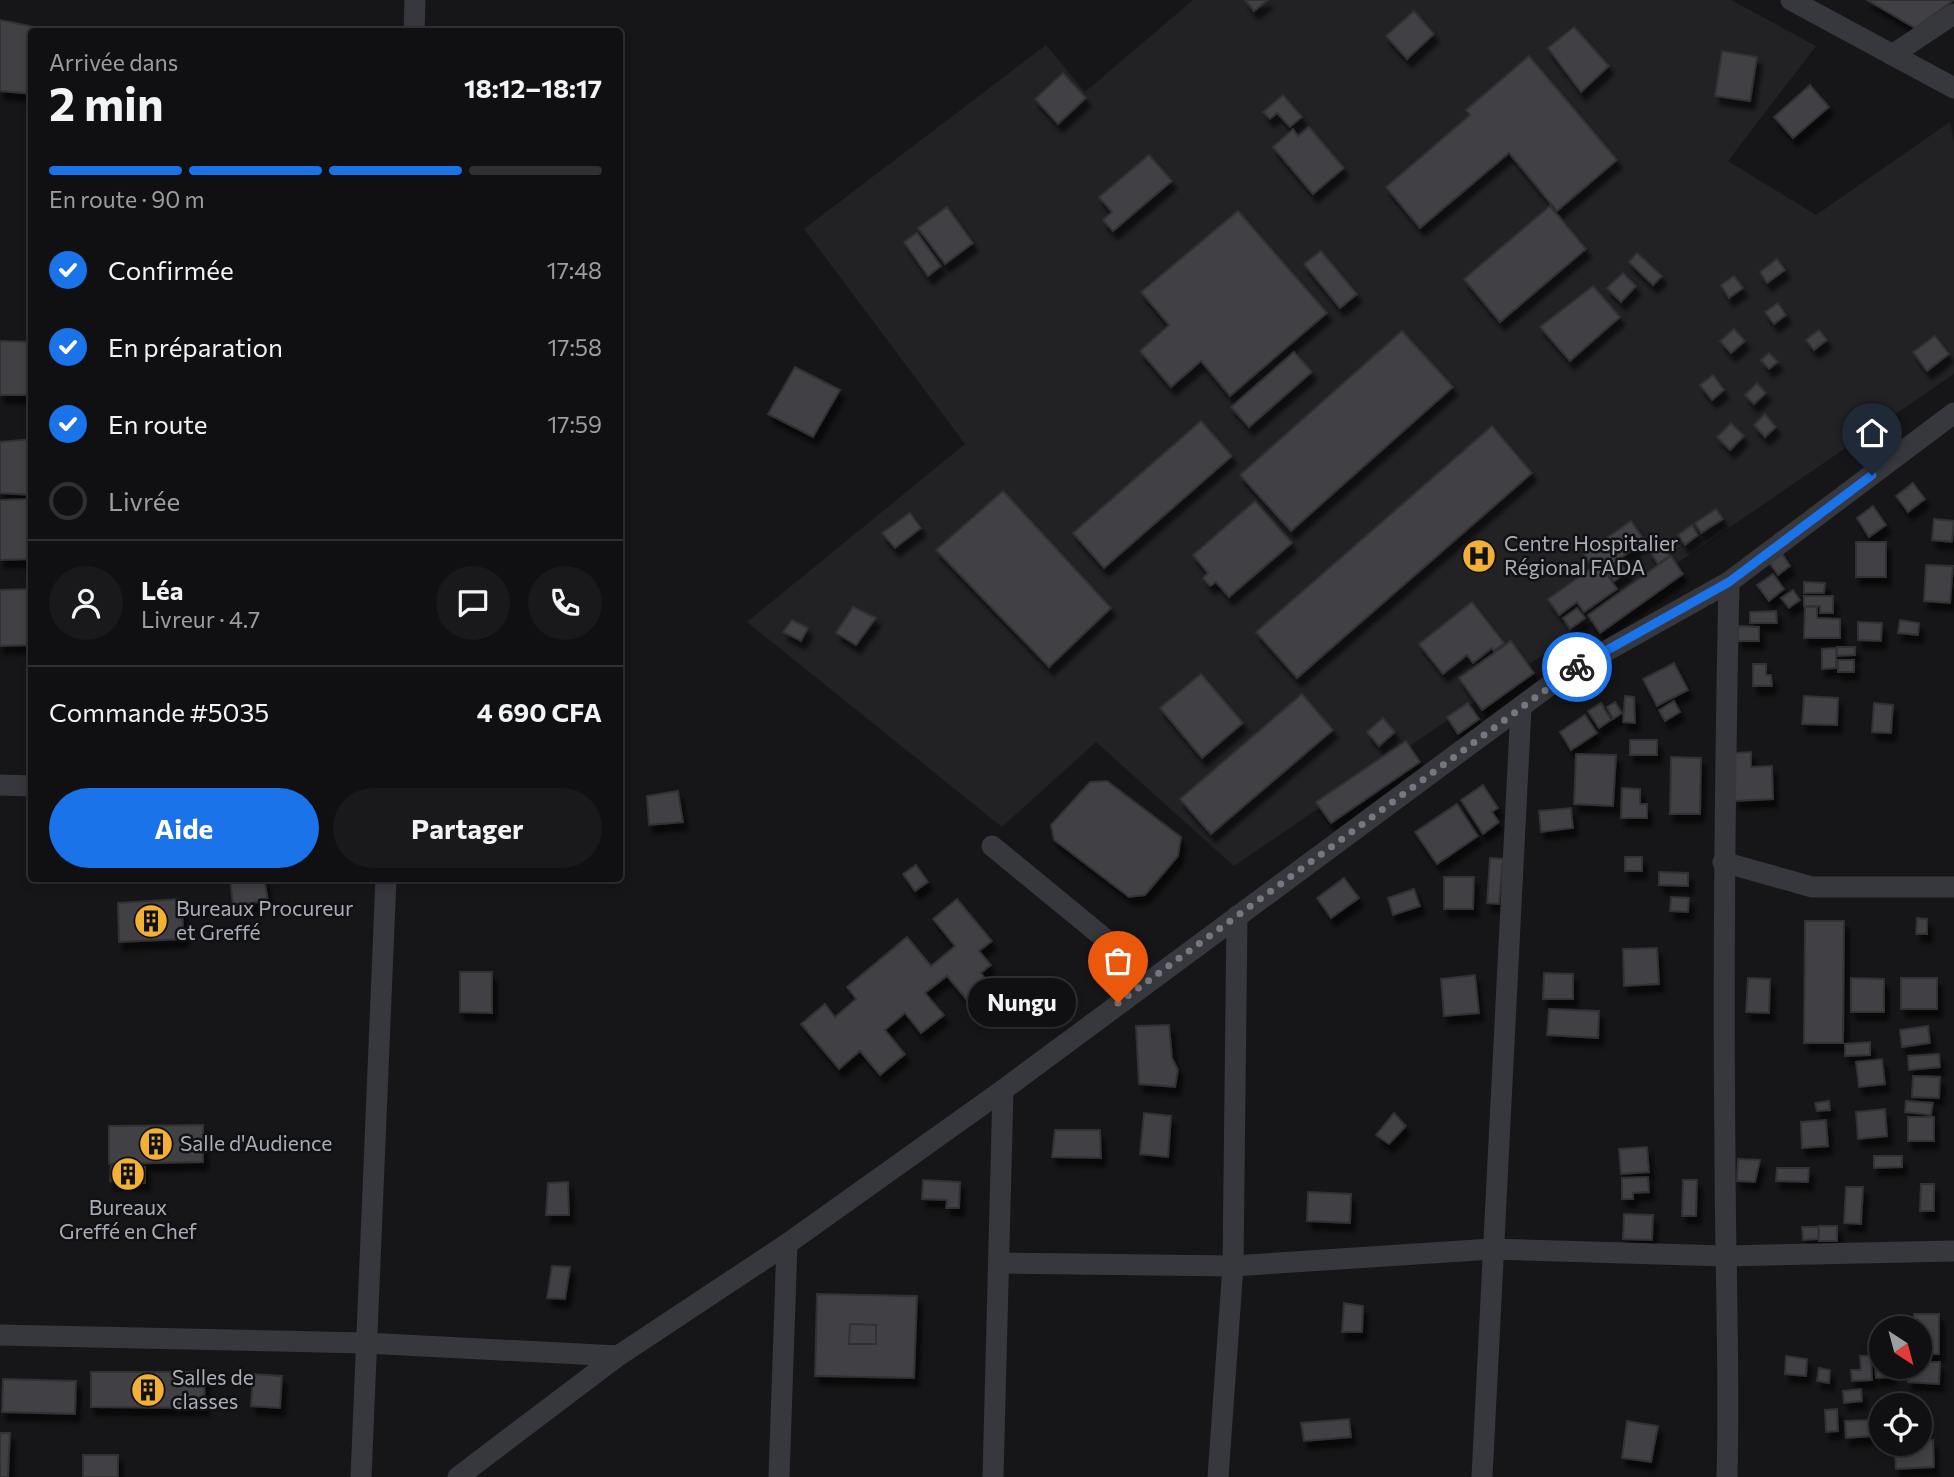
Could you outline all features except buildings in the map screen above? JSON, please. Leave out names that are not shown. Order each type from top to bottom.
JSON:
[{"type":"street","points":[[414,28],[415,0]]},
{"type":"street","points":[[1791,0],[1954,88]]},
{"type":"street","points":[[1892,55],[1954,14]]},
{"type":"street","points":[[458,1477],[618,1356],[787,1244],[1003,1090],[1137,988],[1565,674],[1729,582],[1954,413]]},
{"type":"street","points":[[1727,1477],[1730,1365],[1725,1256],[1723,862],[1729,582]]},
{"type":"street","points":[[1482,1477],[1521,708]]},
{"type":"street","points":[[0,785],[28,786]]},
{"type":"street","points":[[992,846],[1115,947],[1137,988]]},
{"type":"street","points":[[1723,862],[1812,887],[1954,887]]},
{"type":"street","points":[[361,1477],[386,882]]},
{"type":"street","points":[[1218,1477],[1233,1266],[1237,916]]},
{"type":"street","points":[[993,1477],[1003,1090]]},
{"type":"street","points":[[779,1477],[787,1244]]},
{"type":"street","points":[[999,1263],[1233,1266],[1492,1249],[1725,1256],[1954,1251]]},
{"type":"street","points":[[0,1335],[365,1343],[618,1356]]},
{"type":"shaded area","points":[[1193,0],[1731,0],[1816,46],[1728,161],[1816,215],[1950,122],[1954,142],[1954,374],[1234,866],[1096,742],[1002,827],[747,622],[965,444],[804,229],[1046,45],[1085,92]]},
{"type":"way so far","points":[[1118,1003],[1577,667]]},
{"type":"place","name":"Centre Hospitalier Régional FADA","points":[[1479,556]]},
{"type":"place","name":"Bureaux Procureur et Greffé","points":[[151,921]]},
{"type":"place","name":"Nungu","points":[[1118,1003]]},
{"type":"place","name":"Salle d'Audience","points":[[156,1144]]},
{"type":"place","name":"Bureaux Greffé en Chef","points":[[128,1174]]},
{"type":"place","name":"Salles de classes","points":[[148,1390]]},
{"type":"route","points":[[1577,667],[1729,582],[1872,475]]}]
